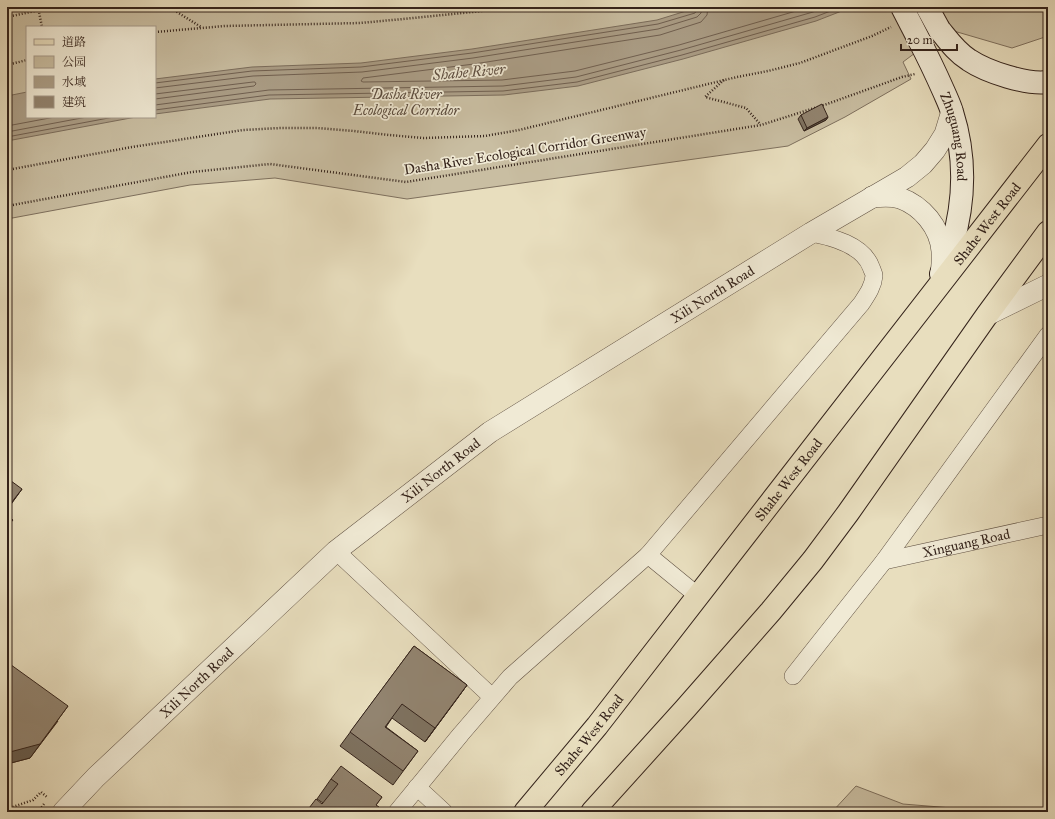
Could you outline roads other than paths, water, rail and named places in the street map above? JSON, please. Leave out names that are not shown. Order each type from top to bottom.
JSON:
[{"type":"main road","points":[[927,7],[939,29],[952,47],[968,60],[990,71],[1015,79],[1042,83],[1048,82]]},
{"type":"main road","name":"Zhuguang Road","points":[[898,16],[919,40],[934,69],[952,111],[960,141],[962,182],[959,215],[952,244],[941,274]]},
{"type":"main road","name":"Shahe West Road","points":[[526,812],[597,726],[1048,145]]},
{"type":"main road","points":[[592,812],[746,640],[813,560],[848,513],[987,315],[1048,232]]},
{"type":"street","name":"Xili North Road","points":[[63,812],[96,778],[336,551],[490,432],[811,233],[907,177],[923,164],[935,150],[945,134],[952,111]]},
{"type":"street","points":[[872,197],[884,196],[898,198],[911,203],[933,224],[939,236],[942,251],[941,274],[924,304]]},
{"type":"street","points":[[397,812],[460,734],[510,677],[648,555],[861,304],[871,289],[874,274],[870,264],[862,254],[849,245],[830,237],[811,233]]},
{"type":"street","points":[[987,315],[1048,285]]},
{"type":"street","points":[[793,676],[884,562],[1048,335]]},
{"type":"street","name":"Xinguang Road","points":[[884,562],[1048,525]]},
{"type":"street","points":[[336,551],[492,697]]},
{"type":"street","points":[[648,555],[698,596]]},
{"type":"street","points":[[417,787],[444,812]]},
{"type":"water","name":"Shahe River","points":[[699,7],[852,7],[816,21],[683,59],[578,86],[504,95],[270,99],[156,114],[156,79],[252,67],[361,63],[472,49],[657,20]]},
{"type":"water","points":[[26,92],[26,118],[131,118],[7,141],[7,96]]},
{"type":"park label","name":"Dasha River Ecological Corridor","points":[[406,102]]}]
